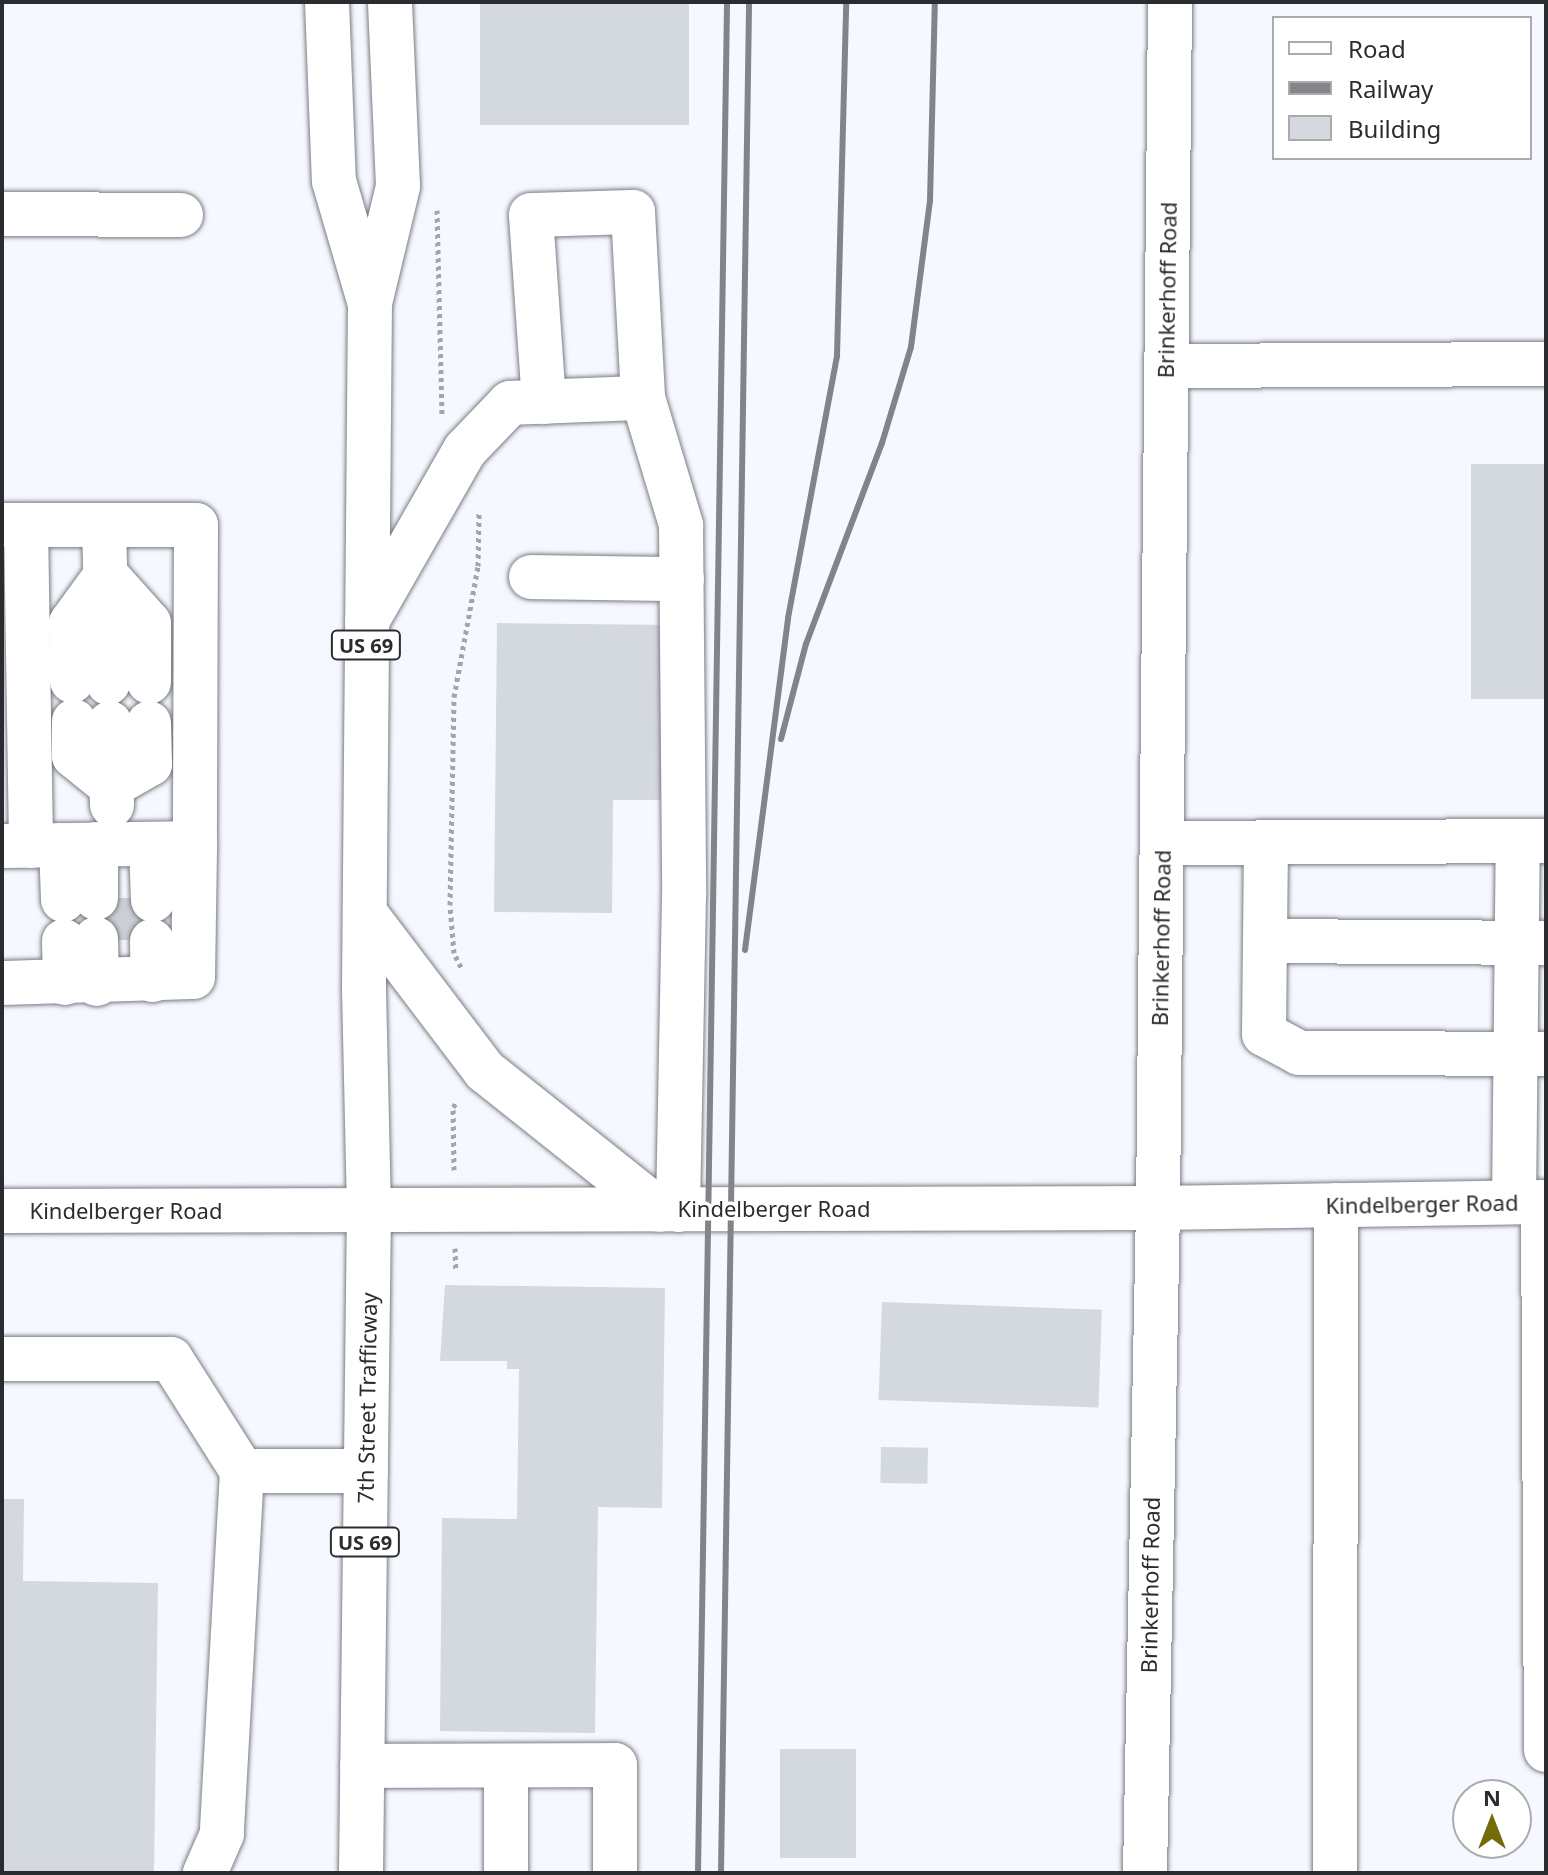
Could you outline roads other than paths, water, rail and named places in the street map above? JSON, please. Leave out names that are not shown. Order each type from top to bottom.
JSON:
[{"type":"street","name":"US 69","points":[[327,2],[334,181],[370,303]]},
{"type":"street","name":"US 69","points":[[369,1210],[365,913],[370,303],[398,186],[390,2]]},
{"type":"street","name":"Brinkerhoff Road","points":[[1145,1873],[1158,1208],[1170,2]]},
{"type":"street","points":[[527,403],[531,215],[633,212],[643,398],[681,525],[684,896],[669,1210]]},
{"type":"street","points":[[2,214],[181,215]]},
{"type":"street","points":[[1166,366],[1546,364]]},
{"type":"street","points":[[366,623],[465,450],[527,403],[643,398]]},
{"type":"street","points":[[2,983],[110,941],[193,977],[196,525],[14,525],[83,845],[110,941]]},
{"type":"street","points":[[104,525],[106,575],[71,623],[110,702],[111,786],[83,845],[110,941]]},
{"type":"street","points":[[106,575],[149,623],[110,702]]},
{"type":"street","points":[[531,577],[682,579]]},
{"type":"street","points":[[1162,843],[1532,841],[1531,1054],[1546,1750]]},
{"type":"street","points":[[83,845],[195,843]]},
{"type":"street","points":[[1266,843],[1264,1034],[1299,1053],[1531,1054]]},
{"type":"street","points":[[365,913],[485,1071],[669,1210]]},
{"type":"street","points":[[1265,941],[1532,943]]},
{"type":"street","name":"Kindelberger Road","points":[[2,1211],[1158,1208],[1535,1202]]},
{"type":"street","points":[[1335,1873],[1336,1205]]},
{"type":"street","name":"7th Street Trafficway","points":[[361,1873],[369,1210]]},
{"type":"street","points":[[2,1359],[171,1359],[242,1471],[222,1834],[205,1873]]},
{"type":"street","points":[[242,1471],[366,1471]]},
{"type":"street","points":[[362,1766],[506,1768],[615,1765],[615,1873]]},
{"type":"street","points":[[506,1768],[506,1873]]},
{"type":"tunnel","points":[[126,898],[126,940]]},
{"type":"railway","points":[[698,1873],[727,2]]},
{"type":"railway","points":[[721,1873],[749,2]]},
{"type":"railway","points":[[745,950],[788,618],[837,356],[846,2]]},
{"type":"railway","points":[[781,739],[806,644],[882,443],[911,347],[930,201],[935,2]]}]
